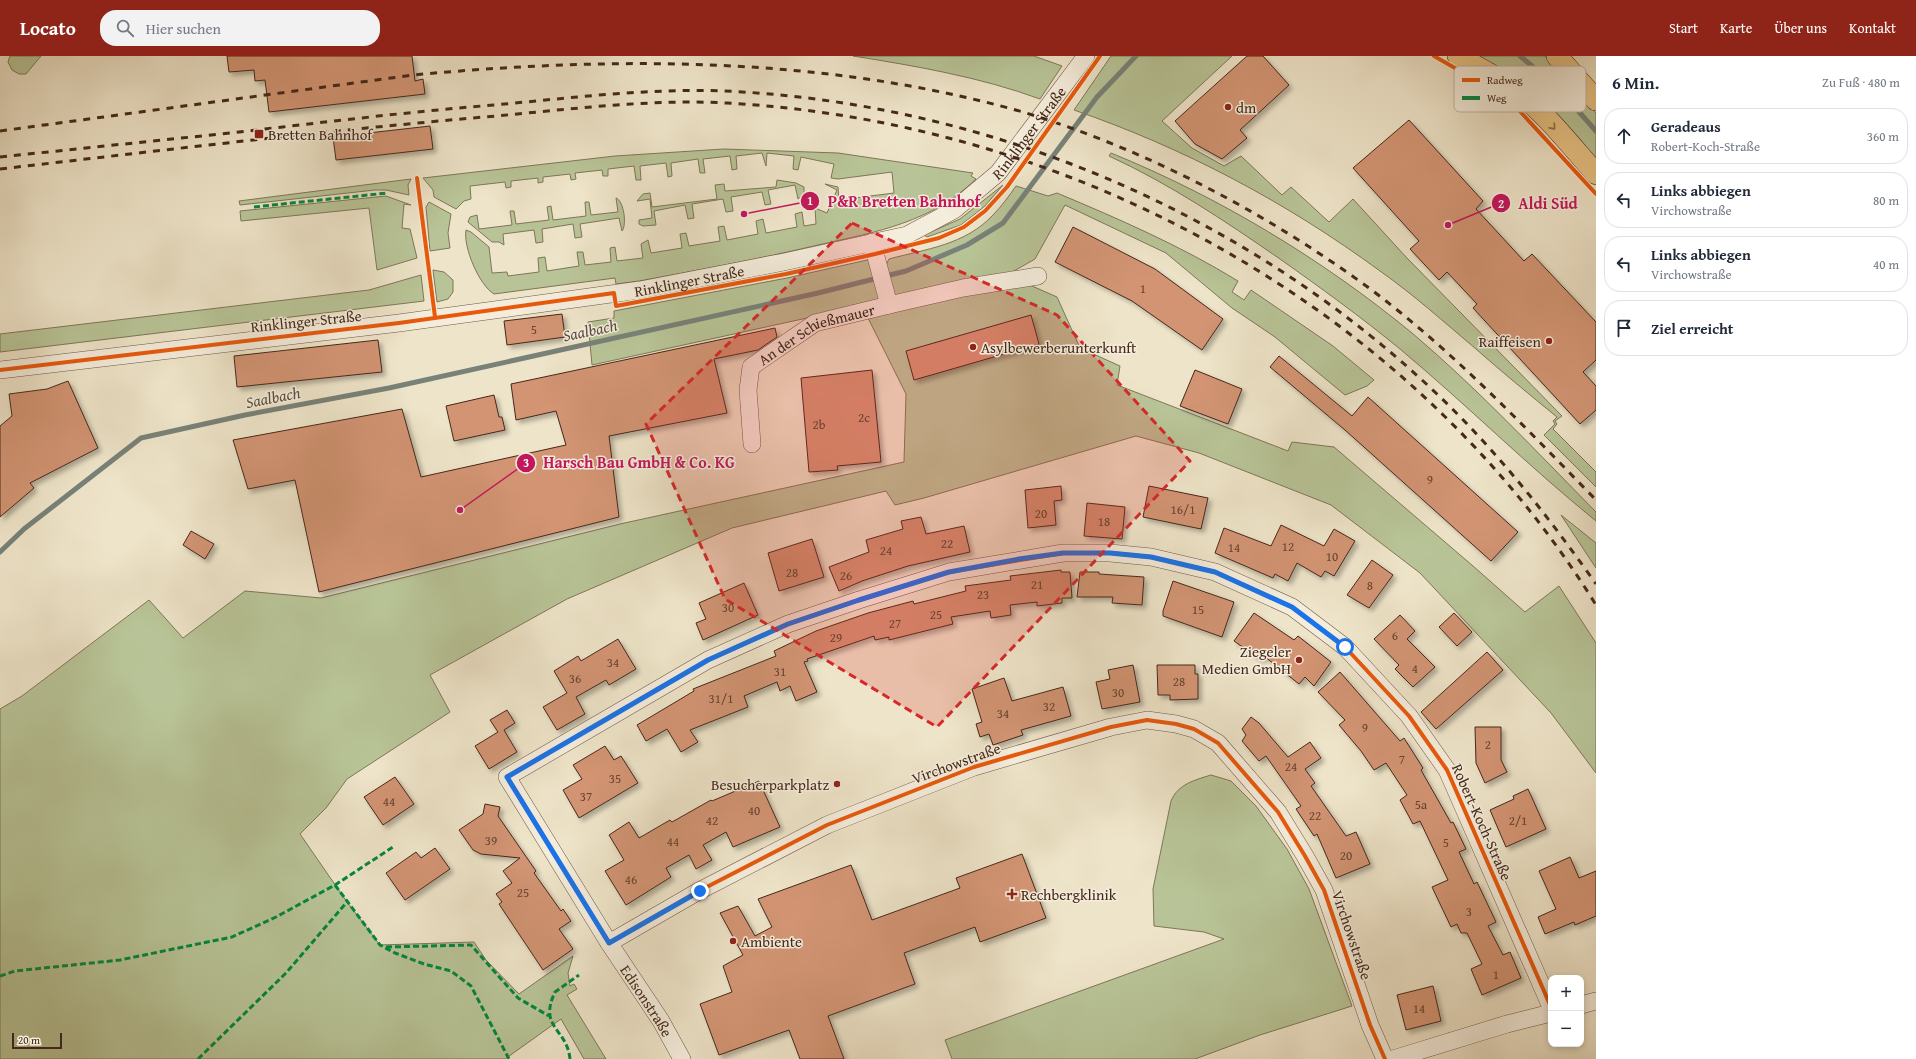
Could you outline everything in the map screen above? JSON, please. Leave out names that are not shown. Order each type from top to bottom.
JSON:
[{"type":"main road","points":[[1458,56],[1476,66]]},
{"type":"main road","points":[[1556,56],[1565,66]]},
{"type":"main road","points":[[1586,89],[1596,100]]},
{"type":"main road","points":[[1538,112],[1596,174]]},
{"type":"street","name":"Rinklinger Straße","points":[[0,370],[399,322],[640,290],[784,262],[907,235],[954,210],[975,194],[998,173],[1086,56]]},
{"type":"street","name":"An der Schießmauer","points":[[872,242],[888,300]]},
{"type":"street","name":"An der Schießmauer","points":[[752,444],[748,390],[751,368],[815,323],[888,300],[1038,276]]},
{"type":"street","name":"Robert-Koch-Straße","points":[[609,943],[507,777],[708,660],[788,624],[949,572],[1069,552],[1110,553],[1151,557],[1215,572],[1292,607],[1345,647],[1409,716],[1447,770],[1548,1000]]},
{"type":"street","name":"Virchowstraße","points":[[609,943],[700,891],[827,824],[974,767],[1111,726],[1147,720],[1194,729],[1218,743],[1278,812],[1306,856],[1324,890],[1370,1025],[1385,1059]]},
{"type":"street","name":"Edisonstraße","points":[[609,943],[662,1021],[682,1059]]},
{"type":"street","points":[[1584,1004],[1596,1001]]},
{"type":"street","points":[[1393,1059],[1507,1024],[1548,1014]]},
{"type":"highlighted area","points":[[852,223],[1057,315],[1190,461],[937,727],[725,599],[646,424]]},
{"type":"green space","points":[[10,56],[41,56],[26,74],[19,74],[12,70],[8,62]]},
{"type":"green space","points":[[853,56],[1034,56],[1062,66],[1040,99],[971,78],[924,68]]},
{"type":"green space","points":[[1111,56],[1232,56],[1162,121],[1192,148],[1224,166],[1241,156],[1282,195],[1291,187],[1329,222],[1353,199],[1406,257],[1562,416],[1555,421],[1557,424],[1553,429],[1596,472],[1596,487],[1544,435],[1555,424],[1553,421],[1557,417],[1429,309],[1380,271],[1308,222],[1233,179],[1155,141],[1074,110]]},
{"type":"green space","points":[[1479,56],[1545,56],[1554,66],[1490,66]]},
{"type":"green space","points":[[1586,102],[1596,113],[1596,163],[1540,112],[1586,112]]},
{"type":"green space","points":[[724,149],[838,153],[973,173],[971,176],[976,179],[959,194],[941,206],[903,223],[882,230],[751,260],[639,281],[616,284],[615,278],[494,294],[483,283],[473,265],[467,246],[466,230],[471,232],[489,247],[492,273],[507,272],[508,276],[539,272],[538,258],[545,257],[547,271],[579,266],[577,252],[583,252],[585,265],[611,262],[610,248],[615,247],[617,261],[643,258],[641,244],[648,240],[651,253],[682,248],[680,234],[686,233],[689,246],[720,241],[718,227],[724,226],[727,240],[758,234],[756,221],[763,219],[766,233],[797,227],[795,214],[802,212],[804,226],[816,224],[815,208],[827,213],[837,190],[825,184],[838,187],[839,200],[894,193],[892,172],[838,179],[831,178],[834,164],[801,157],[798,170],[793,169],[794,156],[767,153],[766,166],[762,153],[736,156],[737,169],[732,170],[730,156],[703,159],[705,173],[700,173],[698,159],[671,163],[672,176],[668,177],[666,163],[640,166],[641,180],[636,180],[634,166],[608,169],[608,176],[603,176],[602,170],[575,173],[576,179],[571,180],[570,174],[543,177],[543,182],[538,183],[538,178],[511,181],[511,187],[506,188],[505,182],[470,186],[471,199],[464,201],[456,209],[434,197],[433,190],[423,178],[615,156]]},
{"type":"green space","points":[[1111,153],[1191,189],[1230,210],[1306,255],[1378,306],[1436,354],[1506,420],[1596,512],[1596,521],[1546,479],[1425,370],[1356,314],[1239,231],[1175,191],[1109,156]]},
{"type":"green space","points":[[411,179],[408,185],[409,195],[386,190],[375,190],[240,205],[239,201]]},
{"type":"green space","points":[[777,180],[796,183],[804,187],[804,194],[798,199],[795,185],[768,190],[771,204],[765,205],[762,192],[731,197],[733,211],[726,212],[723,199],[692,204],[694,218],[688,219],[685,205],[654,211],[656,225],[643,226],[639,224],[639,220],[652,218],[650,199],[637,201],[643,194],[650,193],[652,207],[717,199],[715,185],[724,184],[725,191],[776,187]]},
{"type":"green space","points":[[1003,185],[985,206],[961,225],[927,237],[924,235],[960,219]]},
{"type":"green space","points":[[1016,186],[1048,196],[1057,193],[1126,223],[1194,256],[1238,281],[1232,292],[1244,300],[1251,290],[1333,346],[1374,380],[1367,386],[1345,395],[1275,337],[1232,308],[1166,253],[1065,205],[1035,259],[1007,275],[1057,297],[1080,348],[1120,366],[1117,385],[1288,451],[1292,442],[1334,447],[1525,612],[1559,586],[1596,643],[1596,773],[1551,713],[1420,573],[1331,505],[1199,453],[1136,436],[924,498],[895,505],[886,491],[732,528],[567,599],[430,675],[450,712],[347,779],[326,808],[300,834],[347,902],[380,945],[474,942],[486,960],[519,994],[573,956],[568,973],[570,986],[574,984],[577,989],[567,995],[606,1059],[584,1059],[561,1019],[505,1059],[0,1059],[0,709],[22,696],[149,600],[183,638],[245,591],[321,598],[620,524],[904,462],[906,394],[862,306],[592,365],[588,322],[614,318],[614,311],[787,278],[867,260],[886,265],[889,259],[931,249],[970,233],[993,215]]},
{"type":"green space","points":[[386,196],[411,205],[404,204],[402,228],[410,229],[417,258],[377,270],[369,208],[241,221],[240,211]]},
{"type":"green space","points":[[616,198],[619,200],[624,213],[624,228],[622,231],[619,218],[580,224],[582,237],[575,238],[573,224],[542,229],[543,242],[536,243],[534,230],[503,234],[504,245],[499,242],[492,242],[468,222],[470,217],[477,215],[479,229],[512,225],[510,211],[514,211],[516,224],[549,220],[547,207],[551,206],[553,220],[586,216],[585,202],[589,202],[591,215],[618,212]]},
{"type":"green space","points":[[429,202],[451,214],[448,233],[450,248],[430,251],[426,207]]},
{"type":"green space","points":[[433,270],[444,272],[453,280],[453,292],[448,299],[437,302]]},
{"type":"green space","points":[[421,275],[424,301],[0,352],[0,334],[369,290]]},
{"type":"green space","points":[[1561,515],[1596,543],[1596,568]]},
{"type":"green space","points":[[1211,775],[1231,781],[1256,806],[1287,849],[1309,889],[1352,1006],[1260,1035],[1195,1059],[952,1059],[945,1040],[1224,939],[1204,932],[1154,926],[1153,889],[1171,801],[1178,790],[1193,781]]},
{"type":"building","points":[[227,56],[412,56],[415,81],[423,79],[425,94],[269,112],[265,80],[255,81],[254,70],[229,72]]},
{"type":"building","name":"dm","points":[[1247,56],[1263,56],[1289,85],[1240,130],[1247,138],[1222,159],[1195,144],[1175,121]]},
{"type":"building","points":[[1409,120],[1483,201],[1476,209],[1524,261],[1532,254],[1596,322],[1596,360],[1583,372],[1596,386],[1596,410],[1580,424],[1473,308],[1477,304],[1447,272],[1439,280],[1410,249],[1419,241],[1353,168]]},
{"type":"building","points":[[430,126],[433,149],[336,160],[333,137]]},
{"type":"building","points":[[1073,227],[1155,269],[1223,319],[1202,350],[1132,301],[1055,262]]},
{"type":"building","points":[[562,314],[565,337],[507,345],[504,321]]},
{"type":"building","name":"Asylbewerberunterkunft","points":[[1031,315],[1039,344],[914,380],[906,351]]},
{"type":"building","points":[[775,328],[777,337],[758,350],[714,359],[727,413],[609,436],[619,517],[319,592],[295,480],[248,489],[233,440],[402,409],[421,477],[566,445],[556,411],[516,420],[511,384]]},
{"type":"building","points":[[378,340],[382,372],[237,387],[234,356]]},
{"type":"building","points":[[1279,356],[1352,416],[1368,397],[1518,532],[1491,561],[1345,430],[1270,367]]},
{"type":"building","points":[[872,370],[881,462],[837,466],[838,470],[809,472],[801,378]]},
{"type":"building","points":[[1195,370],[1242,389],[1228,424],[1180,406]]},
{"type":"building","points":[[68,381],[98,448],[30,483],[34,488],[0,517],[0,426],[12,416],[9,394],[47,389]]},
{"type":"building","points":[[494,395],[499,417],[502,417],[505,430],[454,441],[446,406]]},
{"type":"building","points":[[1061,486],[1062,500],[1054,501],[1056,525],[1028,528],[1025,490]]},
{"type":"building","points":[[1149,486],[1208,498],[1201,529],[1143,517]]},
{"type":"building","points":[[1087,503],[1125,507],[1122,539],[1084,536]]},
{"type":"building","points":[[921,517],[926,534],[964,526],[970,552],[908,566],[862,581],[839,591],[829,567],[869,552],[866,540],[903,529],[901,521]]},
{"type":"building","points":[[1281,525],[1324,546],[1334,529],[1355,541],[1334,576],[1325,571],[1321,577],[1297,563],[1288,581],[1275,574],[1273,578],[1215,553],[1224,528],[1271,546]]},
{"type":"building","points":[[191,531],[214,544],[205,559],[183,545]]},
{"type":"building","points":[[812,539],[824,577],[779,591],[768,553]]},
{"type":"building","points":[[1372,560],[1393,575],[1369,608],[1347,595]]},
{"type":"building","points":[[1061,570],[1061,572],[1070,572],[1072,598],[1062,598],[1062,603],[1037,606],[1037,602],[1010,605],[1011,615],[991,618],[990,611],[951,617],[953,624],[889,640],[889,637],[875,640],[874,636],[807,659],[808,661],[804,662],[817,692],[796,701],[790,686],[780,691],[777,682],[744,696],[748,707],[690,730],[698,742],[681,752],[667,729],[646,741],[637,725],[694,691],[693,689],[776,656],[774,651],[816,631],[868,613],[913,601],[914,604],[966,591],[965,586],[1011,580],[1010,576]]},
{"type":"building","points":[[1080,572],[1099,572],[1099,574],[1144,577],[1142,605],[1112,603],[1113,597],[1077,597]]},
{"type":"building","points":[[1173,581],[1234,602],[1222,637],[1163,616],[1163,611]]},
{"type":"building","points":[[744,583],[758,615],[703,640],[696,623],[706,619],[699,603]]},
{"type":"building","points":[[1254,613],[1294,640],[1298,636],[1331,662],[1314,686],[1305,677],[1299,684],[1264,656],[1261,660],[1234,641]]},
{"type":"building","points":[[1454,613],[1472,632],[1457,646],[1439,627]]},
{"type":"building","points":[[1400,615],[1415,631],[1407,639],[1435,667],[1413,687],[1395,669],[1399,665],[1374,639]]},
{"type":"building","points":[[618,639],[636,669],[609,685],[606,680],[576,697],[585,714],[557,730],[543,707],[567,693],[554,671],[578,656],[581,661]]},
{"type":"building","points":[[1487,652],[1503,670],[1436,729],[1421,712]]},
{"type":"building","points":[[1133,665],[1140,702],[1102,709],[1096,682],[1110,679],[1108,670]]},
{"type":"building","points":[[1157,665],[1195,665],[1195,674],[1198,674],[1198,699],[1170,700],[1170,695],[1158,695]]},
{"type":"building","points":[[1340,672],[1400,741],[1404,738],[1423,768],[1421,770],[1451,823],[1453,822],[1466,849],[1459,852],[1474,884],[1477,882],[1496,922],[1488,926],[1503,955],[1510,952],[1521,978],[1482,995],[1471,969],[1482,964],[1467,933],[1461,933],[1457,924],[1451,927],[1432,887],[1448,880],[1420,821],[1413,824],[1400,800],[1407,795],[1386,763],[1374,770],[1361,751],[1339,725],[1345,720],[1318,692]]},
{"type":"building","points":[[1004,678],[1012,701],[1063,687],[1071,716],[1021,730],[1023,735],[993,745],[989,734],[980,737],[976,724],[982,722],[972,689]]},
{"type":"building","points":[[507,710],[515,723],[504,730],[517,752],[489,769],[475,746],[498,732],[490,720]]},
{"type":"building","points":[[1251,717],[1259,723],[1288,757],[1310,742],[1321,758],[1305,769],[1315,783],[1311,786],[1346,836],[1356,832],[1370,864],[1336,878],[1317,834],[1314,836],[1296,809],[1301,806],[1266,756],[1259,761],[1242,741],[1246,735],[1242,729]]},
{"type":"building","points":[[1475,727],[1501,727],[1501,760],[1507,772],[1485,783],[1476,763]]},
{"type":"building","points":[[605,746],[614,760],[621,756],[638,783],[579,818],[563,790],[582,779],[573,765]]},
{"type":"building","points":[[395,777],[414,804],[383,825],[364,797]]},
{"type":"building","points":[[759,781],[780,827],[733,847],[726,832],[703,845],[712,860],[696,869],[689,855],[666,868],[671,877],[626,905],[605,871],[624,860],[609,835],[629,822],[639,838],[670,820],[672,822],[711,800],[712,801]]},
{"type":"building","points":[[1528,789],[1546,829],[1506,847],[1490,810],[1514,799],[1513,796]]},
{"type":"building","points":[[485,804],[500,807],[498,816],[536,871],[534,873],[561,911],[563,909],[571,921],[559,929],[573,949],[543,970],[499,904],[502,902],[496,894],[512,883],[503,871],[520,858],[481,854],[473,850],[459,830],[483,814]]},
{"type":"building","points":[[435,848],[450,869],[405,900],[386,873],[416,852],[421,858]]},
{"type":"building","points":[[1022,854],[1046,918],[980,942],[975,927],[904,953],[915,984],[828,1016],[844,1059],[800,1059],[789,1030],[719,1055],[700,1004],[732,992],[723,966],[743,955],[720,913],[738,906],[755,936],[772,927],[758,899],[851,865],[872,920],[960,888],[956,878]]},
{"type":"building","points":[[1570,857],[1579,878],[1596,871],[1596,916],[1575,925],[1574,922],[1545,934],[1538,917],[1556,909],[1539,871]]},
{"type":"building","points":[[1433,986],[1441,1021],[1406,1030],[1397,995]]},
{"type":"waterway","name":"Saalbach","points":[[0,552],[24,529],[141,438],[245,415],[389,388],[818,293],[906,271],[967,245],[1003,223],[1097,97],[1136,56]]},
{"type":"waterway","points":[[1520,56],[1532,66]]},
{"type":"waterway","points":[[1579,112],[1596,131]]},
{"type":"railway","points":[[0,131],[413,75],[567,65],[720,65],[797,71],[873,80],[948,94],[1023,112],[1069,127],[1115,145],[1160,164],[1204,186],[1247,209],[1288,234],[1369,288],[1429,337],[1487,390],[1596,500]]},
{"type":"railway","points":[[0,157],[428,111],[638,92],[696,90],[725,91],[823,100],[920,118],[1015,144],[1108,179],[1197,221],[1282,272],[1362,329],[1437,394],[1501,461],[1540,509],[1596,584]]},
{"type":"railway","points":[[0,169],[372,128],[582,108],[669,102],[727,103],[856,118],[983,148],[1105,192],[1222,249],[1331,320],[1431,404],[1520,499],[1596,605]]},
{"type":"marked path","points":[[254,207],[387,193]]},
{"type":"marked path","points":[[0,976],[15,971],[120,960],[232,937],[276,917],[335,885],[393,847]]},
{"type":"marked path","points":[[335,885],[380,945],[395,953],[424,964],[451,971],[471,986],[509,1059]]},
{"type":"marked path","points":[[198,1059],[286,973],[347,902]]},
{"type":"marked path","points":[[386,947],[471,945],[518,998],[549,1016]]},
{"type":"marked path","points":[[570,1059],[568,1049],[551,1021],[550,1013],[555,992],[579,975]]},
{"type":"cycle path","points":[[0,370],[399,323],[614,293],[616,306],[786,274],[939,238],[964,227],[985,211],[1007,187],[1100,56]]},
{"type":"cycle path","points":[[1434,56],[1454,67]]},
{"type":"cycle path","points":[[1521,112],[1596,194]]},
{"type":"cycle path","points":[[417,178],[435,317]]},
{"type":"cycle path","points":[[1385,1059],[1370,1025],[1324,890],[1305,856],[1278,812],[1218,743],[1194,729],[1176,724],[1147,720],[1111,727],[974,767],[827,825],[699,891],[609,943],[507,777],[708,660],[788,624],[949,572],[1063,553],[1110,553],[1151,557],[1215,572],[1292,607],[1345,647],[1409,716],[1447,770],[1548,1000]]},
{"type":"place","name":"dm","points":[[1228,107]]},
{"type":"place","name":"Bretten Bahnhof","points":[[259,134]]},
{"type":"place","name":"P&R Bretten Bahnhof","points":[[744,214]]},
{"type":"place","name":"Aldi Süd","points":[[1448,225]]},
{"type":"place","name":"Raiffeisen","points":[[1549,341]]},
{"type":"place","name":"Asylbewerberunterkunft","points":[[973,347]]},
{"type":"place","name":"Harsch Bau GmbH & Co. KG","points":[[460,510]]},
{"type":"place","name":"Ziegeler Medien GmbH","points":[[1299,660]]},
{"type":"place","name":"Besucherparkplatz","points":[[837,784]]},
{"type":"place","name":"Rechbergklinik","points":[[1012,894]]},
{"type":"place","name":"Ambiente","points":[[733,941]]},
{"type":"route","points":[[700,891],[609,943],[507,777],[708,660],[788,624],[949,572],[1019,559],[1069,552],[1110,553],[1151,557],[1215,572],[1292,607],[1345,647]]}]
